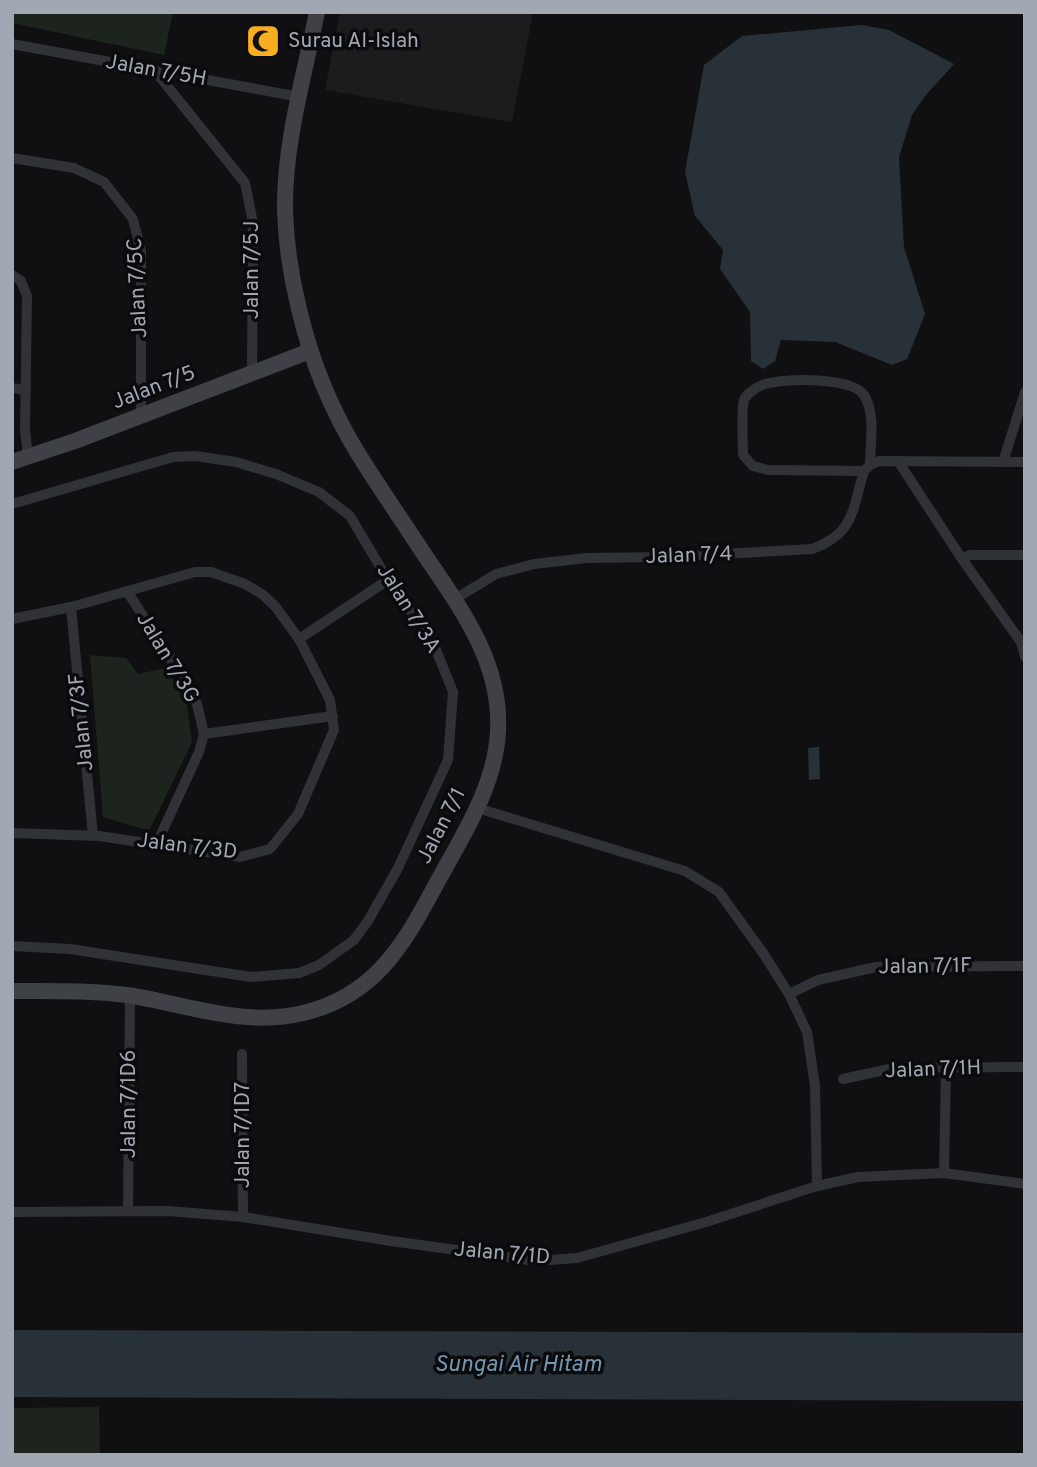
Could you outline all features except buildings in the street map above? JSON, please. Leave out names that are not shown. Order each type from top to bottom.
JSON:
[{"type":"street","name":"Jalan 7/1","points":[[12,991],[130,996],[241,1018],[277,1018],[306,1013],[335,1002],[357,990],[389,961],[415,923],[477,808],[494,762],[498,732],[497,705],[486,655],[454,599],[357,452],[329,399],[310,351],[290,269],[285,211],[287,173],[317,12]]},
{"type":"street","name":"Jalan 7/5H","points":[[12,44],[300,97]]},
{"type":"street","name":"Jalan 7/5J","points":[[156,72],[245,183],[253,223],[252,373]]},
{"type":"street","name":"Jalan 7/5C","points":[[12,158],[74,168],[104,182],[133,219],[141,251],[141,415]]},
{"type":"street","points":[[12,275],[21,281],[27,296],[26,390],[20,459]]},
{"type":"street","name":"Jalan 7/5","points":[[20,459],[310,351]]},
{"type":"street","points":[[871,466],[869,409],[864,394],[851,385],[835,382],[762,384],[744,401],[743,455],[753,466],[768,470],[871,466],[898,461],[1025,463]]},
{"type":"street","points":[[12,388],[26,390]]},
{"type":"street","points":[[1003,462],[1025,392]]},
{"type":"street","name":"Jalan 7/3A","points":[[12,504],[173,457],[195,456],[236,462],[276,474],[319,492],[350,516],[388,580],[433,642],[453,692],[448,760],[398,867],[354,940],[320,965],[299,973],[251,976],[70,949],[12,947]]},
{"type":"street","points":[[898,461],[962,559],[1021,642],[1025,657]]},
{"type":"street","name":"Jalan 7/4","points":[[454,599],[496,575],[534,564],[587,558],[669,558],[812,549],[831,541],[846,527],[871,466]]},
{"type":"street","points":[[962,559],[970,555],[1025,555]]},
{"type":"street","name":"Jalan 7/3D","points":[[12,618],[71,607],[195,572],[211,572],[228,577],[262,594],[275,606],[299,639],[330,700],[334,730],[298,814],[270,849],[240,857],[184,850],[157,843],[93,836],[12,833]]},
{"type":"street","points":[[299,639],[388,580]]},
{"type":"street","name":"Jalan 7/3G","points":[[127,591],[197,704],[204,734]]},
{"type":"street","name":"Jalan 7/3F","points":[[71,607],[93,836]]},
{"type":"street","points":[[157,843],[199,752],[204,734],[332,716]]},
{"type":"street","points":[[477,808],[685,871],[719,892],[763,953],[789,995],[807,1032],[813,1073],[817,1186]]},
{"type":"street","name":"Jalan 7/1F","points":[[789,995],[818,980],[876,967],[1025,966]]},
{"type":"street","name":"Jalan 7/1D6","points":[[128,1212],[130,996]]},
{"type":"street","name":"Jalan 7/1D7","points":[[242,1054],[243,1217]]},
{"type":"street","name":"Jalan 7/1H","points":[[843,1079],[894,1068],[1025,1068]]},
{"type":"street","points":[[944,1173],[946,1068]]},
{"type":"street","name":"Jalan 7/1D","points":[[12,1212],[168,1212],[243,1217],[536,1261],[577,1258],[706,1222],[817,1186],[858,1177],[944,1173],[1025,1184]]},
{"type":"shaded area","points":[[12,12],[173,12],[164,55],[12,23]]},
{"type":"shaded area","points":[[340,12],[533,12],[512,122],[325,90]]},
{"type":"shaded area","points":[[90,655],[126,658],[138,674],[165,668],[186,700],[192,742],[149,831],[103,817]]},
{"type":"shaded area","points":[[99,1407],[100,1455],[12,1455],[12,1408]]},
{"type":"water","points":[[862,25],[889,30],[954,64],[912,115],[899,157],[904,247],[925,314],[907,359],[892,365],[835,342],[781,340],[775,361],[763,369],[751,361],[750,312],[720,269],[723,250],[695,216],[685,172],[704,65],[742,36]]},
{"type":"water","points":[[819,747],[820,779],[809,780],[808,748]]},
{"type":"water","name":"Sungai Air Hitam","points":[[12,1330],[1025,1333],[1025,1401],[12,1397]]},
{"type":"place","name":"Surau Al-Islah","points":[[263,41]]}]
